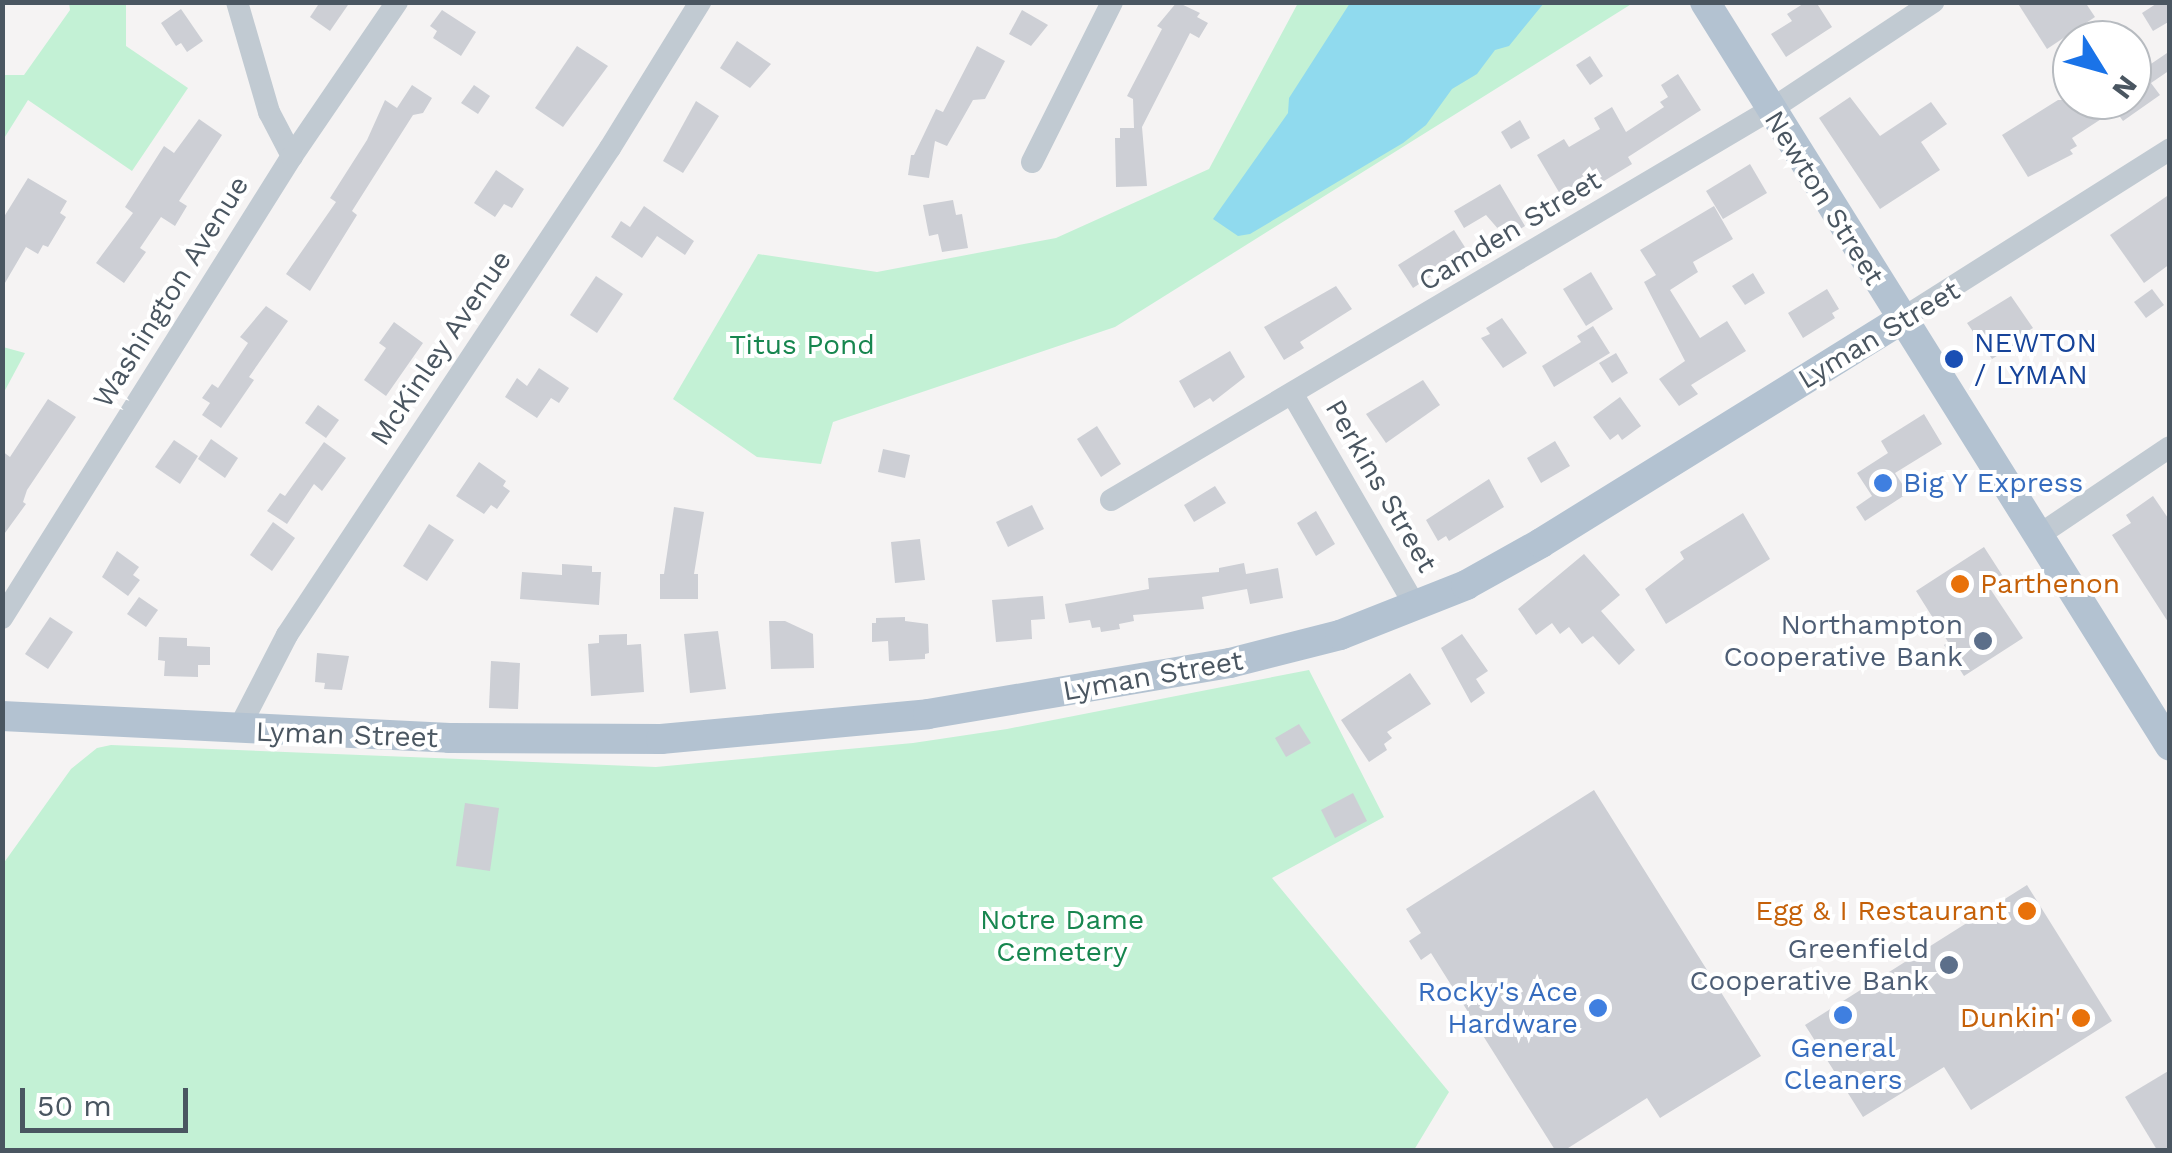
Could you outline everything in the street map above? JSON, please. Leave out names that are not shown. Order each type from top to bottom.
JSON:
[{"type":"main road","name":"Newton Street","points":[[1705,2],[1900,320],[2170,746]]},
{"type":"main road","name":"Lyman Street","points":[[2,716],[238,730],[616,740],[928,714],[1230,663],[1340,635],[1416,607],[1541,544],[1900,320]]},
{"type":"street","points":[[237,2],[268,112],[292,156]]},
{"type":"street","name":"Washington Avenue","points":[[2,618],[292,156],[397,2]]},
{"type":"street","name":"McKinley Avenue","points":[[238,730],[286,634],[600,164],[700,2]]},
{"type":"street","points":[[1032,162],[1112,2]]},
{"type":"street","name":"Camden Street","points":[[1111,500],[1770,110],[1934,2]]},
{"type":"street","name":"Lyman Street","points":[[1900,320],[1946,295],[2170,148]]},
{"type":"street","name":"Perkins Street","points":[[1293,395],[1416,607]]},
{"type":"street","points":[[2036,537],[2170,447]]},
{"type":"green space","points":[[69,3],[126,3],[126,46],[188,88],[132,171],[28,100],[3,140],[3,75],[24,75],[70,10]]},
{"type":"green space","name":"Titus Pond","points":[[1298,3],[1633,3],[1115,327],[833,422],[821,464],[757,457],[673,399],[758,254],[877,272],[1056,238],[1209,169]]},
{"type":"green space","points":[[2,347],[25,353],[3,394]]},
{"type":"green space","name":"Notre Dame Cemetery","points":[[1309,670],[1384,817],[1272,878],[1449,1092],[1414,1150],[3,1150],[3,864],[71,769],[97,748],[111,745],[656,767],[913,743],[1007,729]]},
{"type":"water","points":[[1350,3],[1544,3],[1509,46],[1495,50],[1477,74],[1452,89],[1426,125],[1403,143],[1250,234],[1238,236],[1213,219],[1288,113],[1289,98]]},
{"type":"building","points":[[320,2],[350,2],[330,31],[310,17]]},
{"type":"building","points":[[1177,2],[1200,13],[1197,17],[1208,23],[1199,38],[1190,33],[1142,127],[1147,186],[1116,187],[1115,138],[1120,138],[1120,128],[1134,128],[1133,99],[1127,96],[1162,29],[1157,26]]},
{"type":"building","points":[[1806,2],[1816,2],[1832,27],[1786,57],[1771,34],[1792,21],[1787,14]]},
{"type":"building","points":[[2017,2],[2085,2],[2095,17],[2052,20],[2052,46],[2047,49]]},
{"type":"building","points":[[2159,2],[2170,2],[2170,21],[2153,31],[2152,20],[2146,20],[2142,13]]},
{"type":"building","points":[[181,9],[203,41],[187,52],[181,43],[176,46],[161,23]]},
{"type":"building","points":[[442,10],[476,32],[461,56],[433,38],[437,31],[430,26]]},
{"type":"building","points":[[1022,10],[1048,25],[1031,46],[1009,34]]},
{"type":"building","points":[[737,41],[771,64],[750,88],[720,68]]},
{"type":"building","points":[[577,46],[608,66],[563,127],[535,108]]},
{"type":"building","points":[[977,46],[1005,61],[985,99],[973,100],[947,146],[935,141],[929,178],[908,175],[911,155],[936,109],[943,112]]},
{"type":"building","points":[[2170,51],[2170,70],[2152,82],[2152,63]]},
{"type":"building","points":[[1590,56],[1603,76],[1590,85],[1576,65]]},
{"type":"building","points":[[1678,74],[1701,110],[1628,157],[1632,164],[1566,204],[1537,155],[1564,139],[1569,147],[1600,129],[1594,118],[1612,107],[1626,132],[1664,107],[1660,102],[1668,97],[1661,85]]},
{"type":"building","points":[[2152,84],[2160,95],[2152,101]]},
{"type":"building","points":[[412,85],[432,98],[423,113],[413,115],[352,211],[357,215],[310,291],[286,274],[336,202],[330,198],[367,140],[385,100],[397,108]]},
{"type":"building","points":[[474,85],[490,96],[478,114],[461,103]]},
{"type":"building","points":[[1850,97],[1880,136],[1931,102],[1947,124],[1921,142],[1940,170],[1880,209],[1819,118]]},
{"type":"building","points":[[696,101],[719,116],[683,173],[663,161]]},
{"type":"building","points":[[2052,104],[2052,120],[2100,120],[2072,138],[2077,146],[2070,150],[2073,154],[2028,177],[2002,135]]},
{"type":"building","points":[[199,119],[222,135],[179,201],[187,206],[175,226],[161,217],[140,248],[146,252],[124,283],[96,263],[133,213],[125,207],[164,146],[174,153]]},
{"type":"building","points":[[1520,120],[1530,138],[1511,149],[1501,132]]},
{"type":"building","points":[[1750,164],[1767,193],[1723,219],[1706,191]]},
{"type":"building","points":[[496,170],[524,189],[512,208],[504,204],[495,217],[474,203]]},
{"type":"building","points":[[28,178],[67,201],[60,213],[66,217],[48,247],[43,245],[38,254],[26,247],[2,288],[2,220]]},
{"type":"building","points":[[1500,184],[1525,226],[1506,238],[1486,215],[1464,228],[1454,211]]},
{"type":"building","points":[[2170,194],[2170,264],[2144,283],[2110,235]]},
{"type":"building","points":[[953,200],[956,215],[962,214],[968,248],[942,252],[938,234],[929,236],[923,205]]},
{"type":"building","points":[[644,206],[694,241],[685,255],[657,236],[642,258],[611,237],[621,221],[630,227]]},
{"type":"building","points":[[1714,206],[1733,239],[1693,262],[1698,272],[1670,290],[1700,338],[1727,321],[1746,351],[1691,385],[1698,394],[1679,406],[1659,379],[1685,361],[1644,282],[1656,275],[1640,250]]},
{"type":"building","points":[[1454,230],[1468,252],[1413,288],[1398,265]]},
{"type":"building","points":[[1591,272],[1613,309],[1586,326],[1563,289]]},
{"type":"building","points":[[1753,273],[1765,293],[1745,305],[1732,286]]},
{"type":"building","points":[[596,276],[623,294],[597,333],[570,315]]},
{"type":"building","points":[[1336,286],[1352,309],[1300,342],[1304,348],[1284,360],[1264,327]]},
{"type":"building","points":[[1827,289],[1839,309],[1832,313],[1835,318],[1803,338],[1788,313]]},
{"type":"building","points":[[2152,289],[2164,305],[2146,318],[2134,302]]},
{"type":"building","points":[[2011,296],[2033,328],[2028,331],[2030,335],[1992,359],[1967,323]]},
{"type":"building","points":[[266,306],[288,321],[249,377],[254,380],[221,428],[202,415],[210,403],[202,398],[212,384],[218,388],[248,343],[240,337]]},
{"type":"building","points":[[1502,318],[1527,353],[1503,368],[1481,338],[1490,334],[1486,328]]},
{"type":"building","points":[[394,322],[423,343],[386,396],[364,380],[386,348],[379,343]]},
{"type":"building","points":[[1593,326],[1610,353],[1554,387],[1542,366],[1581,342],[1577,336]]},
{"type":"building","points":[[1230,351],[1245,377],[1213,402],[1210,398],[1194,408],[1179,381]]},
{"type":"building","points":[[1616,353],[1628,373],[1612,383],[1599,363]]},
{"type":"building","points":[[539,368],[569,388],[559,403],[551,398],[537,418],[505,397],[517,378],[527,386]]},
{"type":"building","points":[[1423,380],[1440,405],[1386,443],[1366,414]]},
{"type":"building","points":[[1620,397],[1641,426],[1622,440],[1618,434],[1610,440],[1593,417]]},
{"type":"building","points":[[48,399],[76,417],[27,490],[23,502],[26,504],[2,537],[2,451],[10,457]]},
{"type":"building","points":[[318,405],[339,420],[326,438],[305,423]]},
{"type":"building","points":[[1924,414],[1942,444],[1895,473],[1908,493],[1865,521],[1856,507],[1872,496],[1857,473],[1888,453],[1881,441]]},
{"type":"building","points":[[1097,426],[1121,464],[1101,477],[1077,439]]},
{"type":"building","points":[[211,439],[238,458],[225,478],[198,459]]},
{"type":"building","points":[[174,440],[198,456],[180,484],[155,467]]},
{"type":"building","points":[[1555,441],[1570,466],[1541,483],[1527,458]]},
{"type":"building","points":[[324,442],[346,458],[322,491],[314,484],[287,524],[267,511],[280,493],[285,496]]},
{"type":"building","points":[[883,449],[910,455],[905,478],[878,472]]},
{"type":"building","points":[[479,462],[506,481],[503,486],[510,491],[497,509],[491,505],[484,514],[456,496]]},
{"type":"building","points":[[1489,479],[1504,507],[1449,541],[1446,536],[1438,541],[1426,520]]},
{"type":"building","points":[[1215,486],[1226,503],[1194,522],[1184,505]]},
{"type":"building","points":[[2153,496],[2170,521],[2170,625],[2112,535],[2131,523],[2126,515]]},
{"type":"building","points":[[1032,505],[1044,529],[1008,547],[996,522]]},
{"type":"building","points":[[674,507],[704,512],[694,574],[698,574],[698,599],[660,599],[660,574],[664,574]]},
{"type":"building","points":[[1316,511],[1335,544],[1316,556],[1297,523]]},
{"type":"building","points":[[1743,513],[1770,559],[1666,624],[1645,589],[1684,559],[1680,552]]},
{"type":"building","points":[[273,522],[295,538],[272,571],[250,555]]},
{"type":"building","points":[[429,524],[454,540],[427,581],[403,566]]},
{"type":"building","points":[[920,539],[925,580],[895,583],[891,542]]},
{"type":"building","points":[[1984,547],[2004,578],[1989,587],[2023,638],[1964,676],[1916,591]]},
{"type":"building","points":[[117,551],[139,567],[133,575],[140,580],[128,596],[102,577]]},
{"type":"building","points":[[1584,554],[1620,595],[1601,611],[1635,650],[1619,665],[1593,636],[1582,644],[1569,627],[1560,634],[1552,623],[1536,635],[1518,609]]},
{"type":"building","points":[[1244,563],[1246,574],[1278,568],[1283,598],[1250,604],[1247,589],[1202,597],[1204,609],[1133,615],[1134,621],[1119,624],[1120,629],[1101,632],[1100,627],[1092,628],[1090,620],[1069,623],[1065,604],[1149,589],[1148,578],[1219,572],[1219,568]]},
{"type":"building","points":[[562,564],[592,566],[592,572],[601,572],[599,605],[520,599],[522,572],[562,575]]},
{"type":"building","points":[[1043,596],[1045,619],[1031,620],[1032,639],[996,642],[992,600]]},
{"type":"building","points":[[139,597],[158,610],[146,627],[127,614]]},
{"type":"building","points":[[50,617],[73,632],[48,669],[25,654]]},
{"type":"building","points":[[905,617],[905,621],[928,624],[929,653],[925,659],[889,661],[888,641],[872,642],[872,623],[876,623],[876,618]]},
{"type":"building","points":[[769,621],[785,621],[813,634],[814,668],[771,669]]},
{"type":"building","points":[[718,631],[726,689],[690,693],[684,634]]},
{"type":"building","points":[[627,634],[627,645],[641,644],[644,692],[591,696],[588,644],[599,643],[599,635]]},
{"type":"building","points":[[1462,634],[1488,671],[1476,679],[1485,693],[1471,703],[1441,648]]},
{"type":"building","points":[[159,637],[187,638],[187,646],[210,647],[210,665],[198,665],[198,677],[164,676],[165,661],[158,660]]},
{"type":"building","points":[[317,653],[349,656],[342,690],[324,689],[325,683],[315,682]]},
{"type":"building","points":[[491,661],[520,663],[518,709],[489,708]]},
{"type":"building","points":[[1410,673],[1431,704],[1387,732],[1392,738],[1384,744],[1387,750],[1369,762],[1341,720]]},
{"type":"building","points":[[1299,724],[1311,743],[1286,757],[1275,738]]},
{"type":"building","name":"Rocky's Ace Hardware","points":[[1594,790],[1761,1056],[1660,1118],[1647,1098],[1565,1150],[1555,1150],[1431,953],[1421,960],[1409,941],[1421,933],[1406,909]]},
{"type":"building","points":[[1353,793],[1367,821],[1335,838],[1321,810]]},
{"type":"building","points":[[465,803],[499,808],[490,871],[456,866]]},
{"type":"building","points":[[2027,885],[2112,1021],[1971,1110],[1944,1067],[1863,1117],[1805,1025]]},
{"type":"building","points":[[2170,1070],[2170,1150],[2157,1150],[2125,1097]]},
{"type":"place","name":"NEWTON / LYMAN","points":[[1954,359]]},
{"type":"place","name":"Big Y Express","points":[[1883,483]]},
{"type":"place","name":"Parthenon","points":[[1960,584]]},
{"type":"place","name":"Northampton Cooperative Bank","points":[[1983,641]]},
{"type":"place","name":"Egg & I Restaurant","points":[[2027,911]]},
{"type":"place","name":"Greenfield Cooperative Bank","points":[[1949,965]]},
{"type":"place","name":"Rocky's Ace Hardware","points":[[1598,1008]]},
{"type":"place","name":"General Cleaners","points":[[1843,1015]]},
{"type":"place","name":"Dunkin'","points":[[2081,1018]]}]
